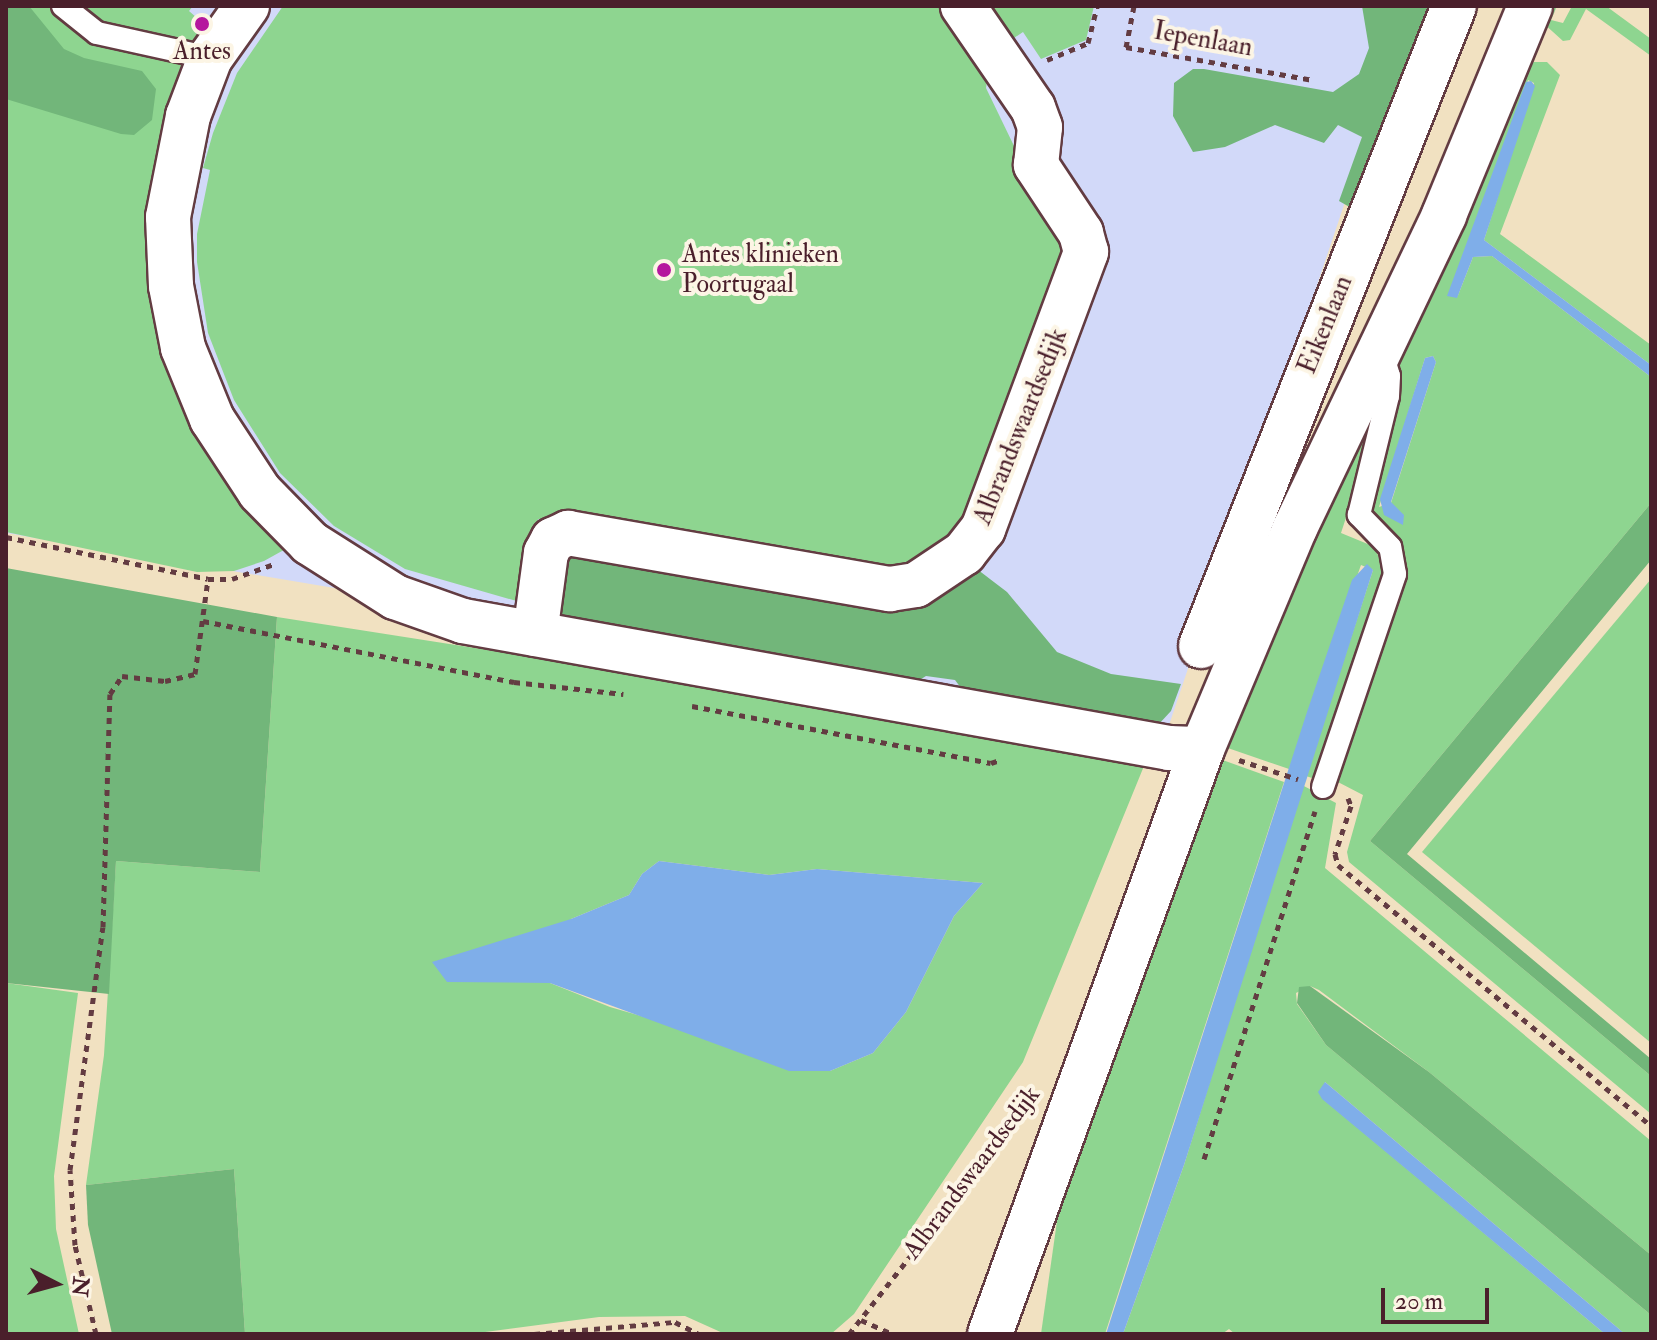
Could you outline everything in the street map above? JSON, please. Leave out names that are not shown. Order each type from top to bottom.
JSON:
[{"type":"street","points":[[247,6],[210,58],[188,116],[168,217],[167,256],[176,316],[194,381],[233,456],[310,543],[395,597],[463,621],[1169,748],[1213,752]]},
{"type":"street","name":"Albrandswaardsedijk","points":[[535,634],[546,553],[553,540],[568,533],[890,589],[916,585],[964,553],[983,529],[1085,263],[1081,233],[1036,165],[1040,127],[1015,81],[963,6]]},
{"type":"street","name":"Eikenlaan","points":[[1201,646],[1454,6]]},
{"type":"street","name":"Albrandswaardsedijk","points":[[990,1334],[1213,752],[1295,528],[1380,352],[1477,138],[1530,6]]},
{"type":"lane","points":[[63,6],[108,36],[210,58]]},
{"type":"lane","points":[[1323,787],[1395,574],[1390,547],[1359,515],[1388,396],[1389,376],[1380,352]]},
{"type":"path","points":[[1015,81],[1044,62],[1088,43],[1097,6]]},
{"type":"path","name":"Iepenlaan","points":[[1134,6],[1126,47],[1313,80]]},
{"type":"path","points":[[6,537],[208,579],[232,579],[276,563],[310,543]]},
{"type":"path","points":[[96,1334],[75,1245],[70,1170],[103,927],[110,694],[122,676],[165,681],[195,674],[208,579]]},
{"type":"path","points":[[203,621],[514,682],[627,694]]},
{"type":"path","points":[[688,706],[991,763],[1024,752],[1045,726]]},
{"type":"path","points":[[1213,752],[1278,773]]},
{"type":"path","points":[[1204,1159],[1323,787],[1347,797],[1351,806],[1335,854],[1338,865],[1651,1126]]},
{"type":"path","name":"Albrandswaardsedijk","points":[[849,1334],[1036,1095]]},
{"type":"path","points":[[861,1320],[892,1334]]},
{"type":"path","points":[[534,1334],[675,1322],[699,1334]]},
{"type":"shaded area","name":"Antes klinieken Poortugaal","points":[[6,6],[1411,6],[1168,728],[6,533]]},
{"type":"green space","points":[[6,6],[52,6],[191,69],[153,227],[291,546],[264,561],[234,571],[197,572],[6,532]]},
{"type":"green space","points":[[6,6],[29,6],[64,49],[84,58],[142,71],[156,89],[152,120],[134,135],[121,134],[6,99]]},
{"type":"green space","points":[[75,6],[193,6],[189,11],[197,18],[192,24],[199,31],[196,40],[179,43],[113,31]]},
{"type":"green space","points":[[283,6],[946,6],[989,68],[986,88],[1031,181],[1074,241],[975,523],[917,573],[538,519],[520,602],[405,569],[334,526],[280,473],[234,400],[208,333],[197,262],[197,234],[210,170],[203,168],[213,133],[237,73]]},
{"type":"green space","points":[[979,6],[1094,6],[1086,40],[1041,59],[1023,32],[1005,44]]},
{"type":"green space","points":[[1362,6],[1430,6],[1360,213],[1339,201],[1362,137],[1338,125],[1324,143],[1275,125],[1225,147],[1193,152],[1173,116],[1174,83],[1193,69],[1204,69],[1333,92],[1359,74],[1369,48]]},
{"type":"green space","points":[[1546,6],[1557,6],[1551,20],[1563,23],[1572,6],[1606,6],[1651,39],[1651,56],[1586,9],[1570,40],[1563,41],[1542,22]]},
{"type":"green space","points":[[1534,62],[1547,62],[1560,75],[1500,234],[1651,345],[1651,365],[1484,240],[1534,83],[1528,80],[1457,298],[1473,257],[1492,256],[1651,377],[1651,503],[1370,841],[1651,1076],[1651,1114],[1349,862],[1347,852],[1363,795],[1336,781],[1405,569],[1401,543],[1374,517],[1372,508],[1402,342],[1518,72]],"holes":[[[1433,356],[1436,362],[1391,503],[1379,507],[1425,358]]]},
{"type":"green space","points":[[1377,390],[1374,432],[1341,533],[1375,547],[1384,572],[1315,779],[1306,776],[1373,570],[1361,565],[1289,769],[1222,746]]},
{"type":"green space","points":[[1651,503],[1651,560],[1407,854],[1651,1059],[1651,1076],[1370,841]]},
{"type":"green space","points":[[561,551],[896,600],[969,563],[1007,592],[1057,652],[1111,674],[1181,684],[1171,711],[1158,725],[967,696],[955,680],[926,676],[910,686],[572,625],[554,614]]},
{"type":"green space","points":[[6,568],[277,617],[260,872],[116,861],[109,994],[6,983]]},
{"type":"green space","points":[[1651,579],[1651,1043],[1422,852]]},
{"type":"green space","points":[[277,617],[1081,743],[1134,754],[1144,766],[1023,1062],[854,1314],[831,1334],[725,1334],[685,1316],[599,1317],[470,1334],[245,1334],[234,1169],[86,1185],[104,1055],[116,861],[260,872]],"holes":[[[659,861],[769,875],[817,869],[983,883],[954,916],[906,1012],[873,1053],[830,1071],[610,1007],[550,983],[571,919],[629,895],[642,874]]]},
{"type":"green space","points":[[1217,758],[1284,782],[1105,1334],[1041,1334],[1059,1207]]},
{"type":"green space","points":[[1302,785],[1336,803],[1325,868],[1651,1141],[1651,1255],[1429,1072],[1319,990],[1310,986],[1296,993],[1297,1004],[1326,1045],[1651,1315],[1651,1334],[1625,1334],[1325,1082],[1323,1099],[1605,1334],[1235,1334],[1229,1329],[1222,1334],[1123,1334],[1184,1165]]},
{"type":"green space","points":[[6,983],[78,993],[54,1176],[56,1229],[79,1334],[6,1334]]},
{"type":"green space","points":[[1310,986],[1429,1072],[1651,1255],[1651,1315],[1326,1045],[1297,1003],[1299,987]]},
{"type":"green space","points":[[234,1169],[245,1334],[112,1334],[88,1225],[86,1185]]},
{"type":"water","points":[[1531,81],[1535,86],[1484,240],[1651,365],[1651,377],[1492,256],[1473,257],[1457,298],[1447,296],[1526,82]]},
{"type":"water","points":[[1433,356],[1436,362],[1391,502],[1404,515],[1403,525],[1384,515],[1380,499],[1425,358]]},
{"type":"water","points":[[1367,564],[1373,570],[1184,1165],[1123,1334],[1106,1334],[1307,712],[1352,580]]},
{"type":"water","points":[[659,861],[769,875],[817,869],[983,883],[954,916],[906,1012],[873,1053],[830,1071],[789,1071],[550,983],[447,982],[432,962],[571,919],[629,895],[642,874]]},
{"type":"water","points":[[1325,1082],[1625,1334],[1605,1334],[1322,1099],[1318,1092]]},
{"type":"place","name":"Antes","points":[[202,24]]},
{"type":"place","name":"Antes klinieken Poortugaal","points":[[664,270]]}]
